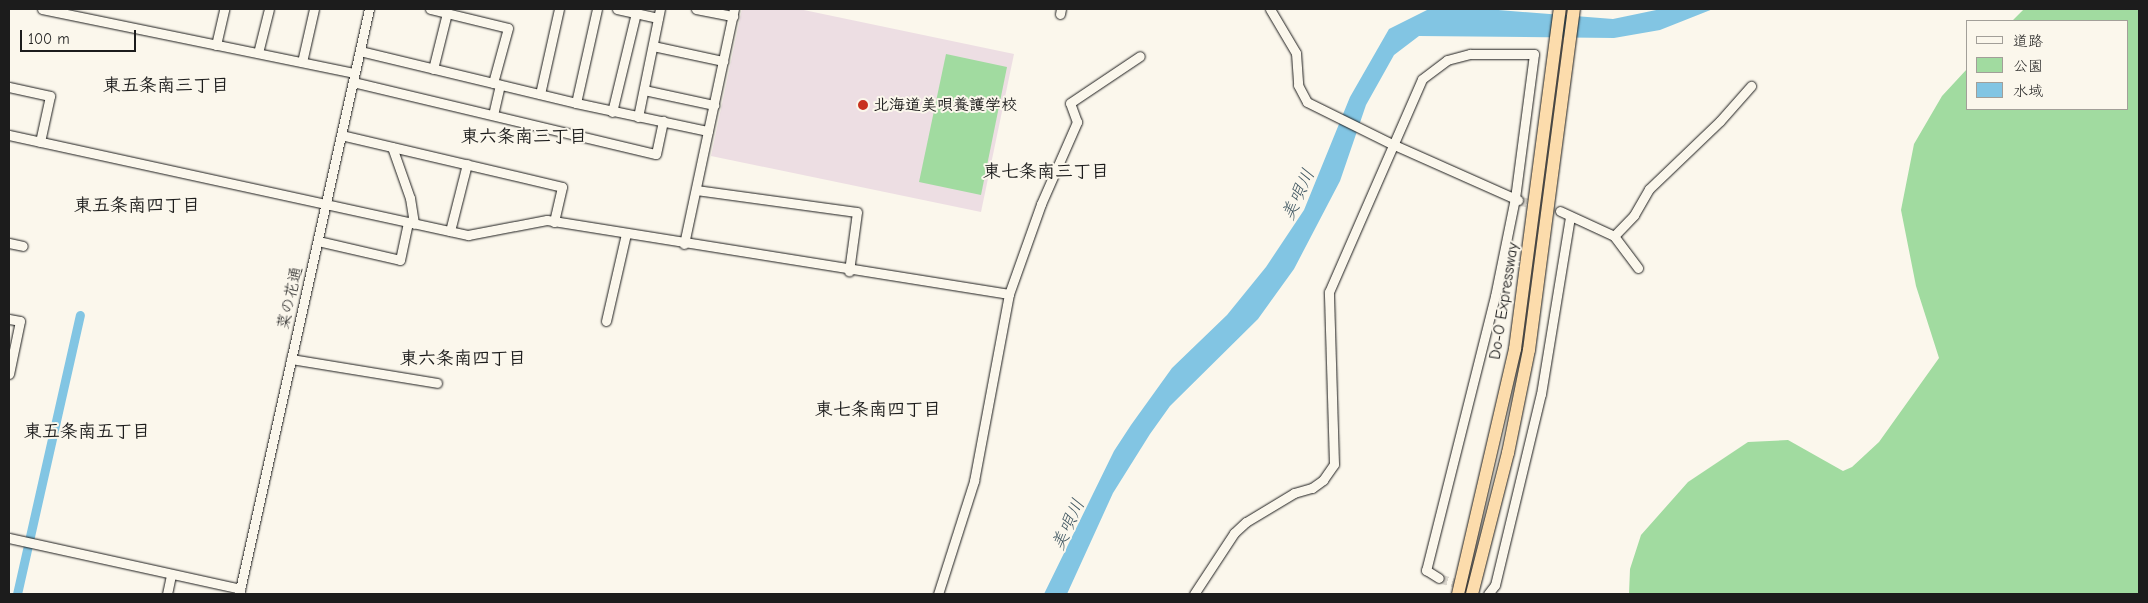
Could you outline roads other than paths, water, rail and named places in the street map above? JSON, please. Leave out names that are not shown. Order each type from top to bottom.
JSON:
[{"type":"highway","name":"Do-O Expressway","points":[[1458,594],[1515,349],[1554,66],[1560,9]]},
{"type":"highway","name":"Do-O Expressway","points":[[1476,592],[1508,453],[1529,350],[1568,67],[1574,9]]},
{"type":"street","points":[[42,9],[302,62],[354,78],[493,115],[656,154],[663,121]]},
{"type":"street","points":[[216,45],[224,9]]},
{"type":"street","points":[[258,53],[269,9]]},
{"type":"street","points":[[302,62],[314,9]]},
{"type":"street","name":"菜の花通","points":[[240,592],[370,9]]},
{"type":"street","points":[[430,9],[508,28],[493,115]]},
{"type":"street","points":[[540,94],[559,9]]},
{"type":"street","points":[[576,103],[597,9]]},
{"type":"street","points":[[617,9],[636,13],[659,13],[638,117]]},
{"type":"street","points":[[684,244],[734,12],[696,9]]},
{"type":"street","points":[[1270,9],[1296,52],[1298,85],[1307,102],[1372,132],[1392,144],[1517,199]]},
{"type":"street","points":[[433,69],[447,13]]},
{"type":"street","points":[[612,112],[636,13]]},
{"type":"street","points":[[653,46],[723,61]]},
{"type":"street","points":[[360,51],[612,112],[708,131]]},
{"type":"street","points":[[1194,594],[1234,532],[1246,522],[1294,493],[1312,488],[1323,480],[1334,464],[1329,292],[1361,224],[1392,144],[1422,78],[1433,68],[1447,60],[1470,54],[1534,54],[1517,199],[1476,380],[1426,570],[1439,578]]},
{"type":"street","points":[[938,594],[974,481],[1009,294],[1041,204],[1077,122],[1070,103],[1140,56]]},
{"type":"street","points":[[1614,236],[1634,215],[1649,189],[1720,121],[1751,86]]},
{"type":"street","points":[[9,87],[50,96],[40,142]]},
{"type":"street","points":[[644,90],[714,105]]},
{"type":"street","points":[[9,135],[468,235],[530,223],[554,222],[1009,294]]},
{"type":"street","points":[[341,135],[562,187],[554,222]]},
{"type":"street","points":[[318,241],[400,260],[411,223],[410,198],[392,147]]},
{"type":"street","points":[[450,232],[467,164]]},
{"type":"street","points":[[696,190],[857,212],[849,270]]},
{"type":"street","points":[[1560,211],[1614,236],[1638,268]]},
{"type":"street","points":[[1476,592],[1488,593],[1495,585],[1541,394],[1570,216]]},
{"type":"street","points":[[606,321],[626,234]]},
{"type":"street","points":[[9,242],[24,246]]},
{"type":"street","points":[[9,319],[20,321],[9,374]]},
{"type":"street","points":[[291,359],[437,383]]},
{"type":"street","points":[[9,538],[240,592]]},
{"type":"street","points":[[167,594],[171,575]]},
{"type":"water","points":[[1429,9],[1486,9],[1613,19],[1661,9],[1713,9],[1660,30],[1614,38],[1419,36],[1394,55],[1366,105],[1340,181],[1294,269],[1258,319],[1170,406],[1150,434],[1113,493],[1067,594],[1044,594],[1114,451],[1131,425],[1172,368],[1227,315],[1266,267],[1304,210],[1350,97],[1389,29]]},
{"type":"waterway","points":[[17,594],[80,315]]},
{"type":"tunnel","points":[[1518,200],[1560,211]]},
{"type":"tunnel","points":[[1439,578],[1465,586]]},
{"type":"place","name":"北海道美唄養護学校","points":[[863,105]]},
{"type":"district","name":"東五条南三丁目","points":[[166,86]]},
{"type":"district","name":"東六条南三丁目","points":[[524,137]]},
{"type":"district","name":"東七条南三丁目","points":[[1046,172]]},
{"type":"district","name":"東五条南四丁目","points":[[137,206]]},
{"type":"district","name":"東六条南四丁目","points":[[463,359]]},
{"type":"district","name":"東七条南四丁目","points":[[878,410]]},
{"type":"district","name":"東五条南五丁目","points":[[87,432]]},
{"type":"water label","name":"美唄川","points":[[1299,195]]},
{"type":"water label","name":"美唄川","points":[[1069,525]]}]
